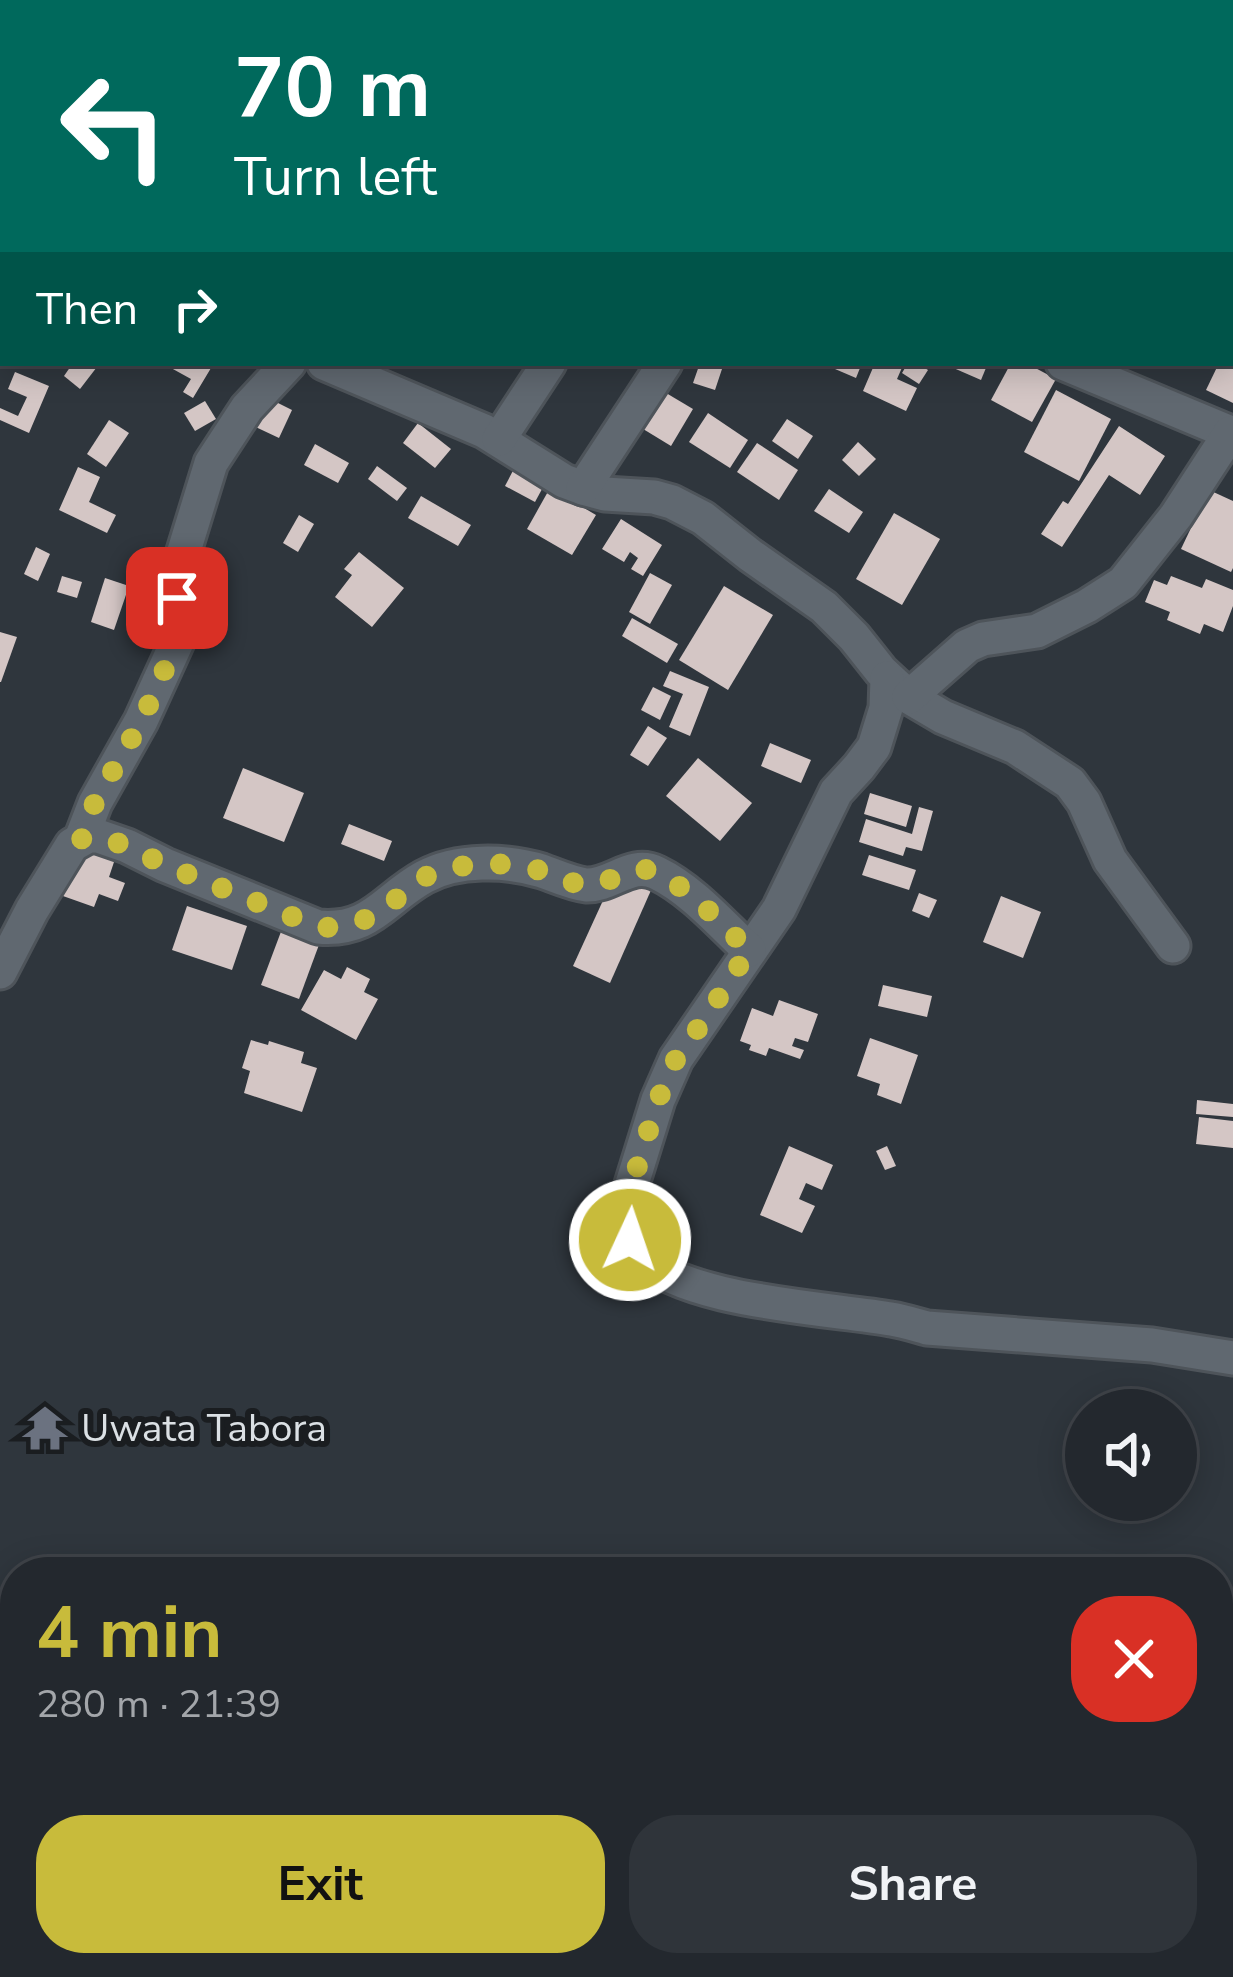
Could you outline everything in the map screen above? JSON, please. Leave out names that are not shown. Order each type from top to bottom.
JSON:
[{"type":"street","points":[[81,839],[95,802],[141,722],[178,640],[180,564],[212,463],[247,408],[286,366]]},
{"type":"street","points":[[331,366],[499,439],[565,481],[605,494],[664,499],[703,518],[824,607],[898,687],[943,717],[1015,747],[1070,783],[1084,802],[1109,860],[1173,946]]},
{"type":"street","points":[[499,439],[547,366]]},
{"type":"street","points":[[583,488],[663,366]]},
{"type":"street","points":[[1070,366],[1232,434],[1123,583],[1037,631],[967,646],[898,687],[874,747],[836,791],[790,889],[676,1059],[658,1100],[626,1214],[630,1240],[657,1270],[739,1296],[927,1328],[1152,1345],[1233,1358]]},
{"type":"street","points":[[0,971],[72,845],[98,836],[318,927],[334,928],[385,908],[426,876],[476,864],[538,870],[584,885],[602,884],[641,868],[657,873],[694,899],[749,950]]},
{"type":"building","points":[[71,366],[98,366],[80,389],[64,376]]},
{"type":"building","points":[[167,366],[212,366],[193,398],[183,392],[191,379]]},
{"type":"building","points":[[699,366],[723,366],[715,390],[693,383]]},
{"type":"building","points":[[828,366],[861,366],[856,378]]},
{"type":"building","points":[[874,366],[903,366],[897,379],[917,388],[906,411],[863,391]]},
{"type":"building","points":[[906,366],[928,370],[919,384],[902,373]]},
{"type":"building","points":[[949,366],[987,366],[981,380]]},
{"type":"building","points":[[1009,366],[1032,366],[1056,379],[1032,422],[991,400]]},
{"type":"building","points":[[1218,366],[1233,366],[1233,403],[1206,390]]},
{"type":"building","points":[[15,372],[49,386],[29,433],[0,420],[0,408],[18,416],[27,397],[8,389]]},
{"type":"building","points":[[651,384],[693,409],[671,446],[630,421]]},
{"type":"building","points":[[248,388],[292,410],[279,438],[234,417]]},
{"type":"building","points":[[1056,390],[1111,419],[1079,481],[1024,452]]},
{"type":"building","points":[[205,401],[216,419],[195,431],[184,413]]},
{"type":"building","points":[[708,413],[748,440],[730,468],[689,442]]},
{"type":"building","points":[[787,419],[813,436],[798,459],[772,441]]},
{"type":"building","points":[[109,420],[129,433],[106,467],[87,454]]},
{"type":"building","points":[[418,423],[451,449],[435,468],[403,443]]},
{"type":"building","points":[[1119,426],[1165,456],[1140,495],[1109,475],[1062,547],[1041,534],[1063,501],[1068,504]]},
{"type":"building","points":[[858,442],[876,459],[859,476],[842,460]]},
{"type":"building","points":[[757,443],[798,470],[779,500],[737,472]]},
{"type":"building","points":[[315,444],[349,463],[338,483],[304,465]]},
{"type":"building","points":[[518,461],[548,478],[535,502],[505,486]]},
{"type":"building","points":[[377,466],[407,488],[397,501],[368,479]]},
{"type":"building","points":[[78,467],[100,477],[89,502],[116,515],[107,533],[59,510]]},
{"type":"building","points":[[550,488],[596,515],[572,555],[527,529]]},
{"type":"building","points":[[829,489],[863,512],[849,533],[814,511]]},
{"type":"building","points":[[1209,490],[1233,501],[1231,572],[1181,549]]},
{"type":"building","points":[[421,496],[471,525],[458,546],[408,518]]},
{"type":"building","points":[[894,513],[940,539],[902,605],[856,579]]},
{"type":"building","points":[[299,515],[314,524],[298,552],[283,543]]},
{"type":"building","points":[[621,519],[662,545],[643,576],[631,569],[638,558],[630,552],[624,562],[602,549]]},
{"type":"building","points":[[36,547],[50,554],[38,581],[24,574]]},
{"type":"building","points":[[359,552],[404,588],[372,627],[335,597],[352,575],[344,569]]},
{"type":"building","points":[[650,573],[672,585],[650,624],[629,612]]},
{"type":"building","points":[[62,576],[82,582],[77,598],[57,592]]},
{"type":"building","points":[[1171,576],[1202,588],[1206,579],[1233,590],[1233,606],[1223,632],[1204,624],[1200,634],[1167,620],[1170,612],[1145,602],[1154,580],[1167,585]]},
{"type":"building","points":[[105,578],[129,586],[114,630],[91,622]]},
{"type":"building","points":[[724,586],[773,615],[728,690],[679,660]]},
{"type":"building","points":[[133,589],[160,598],[153,618],[126,608]]},
{"type":"building","points":[[632,618],[678,644],[667,663],[622,636]]},
{"type":"building","points":[[0,632],[17,637],[1,682],[0,682]]},
{"type":"building","points":[[670,671],[709,687],[690,736],[669,727],[683,694],[663,686]]},
{"type":"building","points":[[653,687],[671,696],[660,720],[641,710]]},
{"type":"building","points":[[648,726],[667,738],[648,766],[630,755]]},
{"type":"building","points":[[770,743],[811,760],[801,783],[761,766]]},
{"type":"building","points":[[698,758],[752,803],[720,841],[666,796]]},
{"type":"building","points":[[243,768],[304,793],[284,842],[223,818]]},
{"type":"building","points":[[870,793],[912,806],[906,827],[864,814]]},
{"type":"building","points":[[919,807],[933,811],[922,851],[906,847],[903,856],[859,842],[866,819],[912,834]]},
{"type":"building","points":[[349,824],[392,841],[384,861],[341,844]]},
{"type":"building","points":[[73,844],[115,859],[109,877],[125,883],[118,901],[99,894],[94,907],[46,890]]},
{"type":"building","points":[[869,855],[916,870],[909,890],[862,875]]},
{"type":"building","points":[[616,872],[652,888],[610,983],[573,966]]},
{"type":"building","points":[[919,893],[937,900],[929,918],[912,911]]},
{"type":"building","points":[[1001,896],[1041,912],[1023,958],[983,942]]},
{"type":"building","points":[[187,906],[247,926],[232,970],[172,950]]},
{"type":"building","points":[[282,929],[320,942],[299,999],[261,985]]},
{"type":"building","points":[[347,967],[370,979],[364,992],[378,999],[356,1040],[301,1010],[324,970],[341,979]]},
{"type":"building","points":[[883,985],[932,996],[927,1017],[878,1006]]},
{"type":"building","points":[[779,1000],[818,1014],[808,1042],[795,1038],[792,1046],[804,1050],[800,1059],[769,1048],[766,1056],[740,1041],[752,1008],[773,1016]]},
{"type":"building","points":[[870,1038],[918,1055],[901,1104],[877,1095],[880,1084],[857,1076]]},
{"type":"building","points":[[251,1040],[304,1052],[301,1063],[317,1068],[302,1112],[244,1093],[250,1071],[242,1068]]},
{"type":"building","points":[[1197,1100],[1233,1104],[1233,1117],[1196,1114]]},
{"type":"building","points":[[1199,1117],[1233,1121],[1233,1148],[1196,1144]]},
{"type":"building","points":[[789,1146],[833,1165],[822,1190],[806,1183],[799,1199],[815,1206],[802,1233],[760,1215]]},
{"type":"building","points":[[887,1146],[896,1166],[885,1170],[876,1151]]},
{"type":"place","name":"Uwata Tabora","points":[[45,1428]]},
{"type":"route","points":[[177,598],[178,640],[141,722],[95,802],[81,839],[98,836],[127,846],[318,927],[334,928],[385,908],[426,876],[476,864],[538,870],[584,885],[602,884],[641,868],[657,873],[694,899],[749,950],[676,1059],[658,1100],[628,1197],[630,1240]]}]
